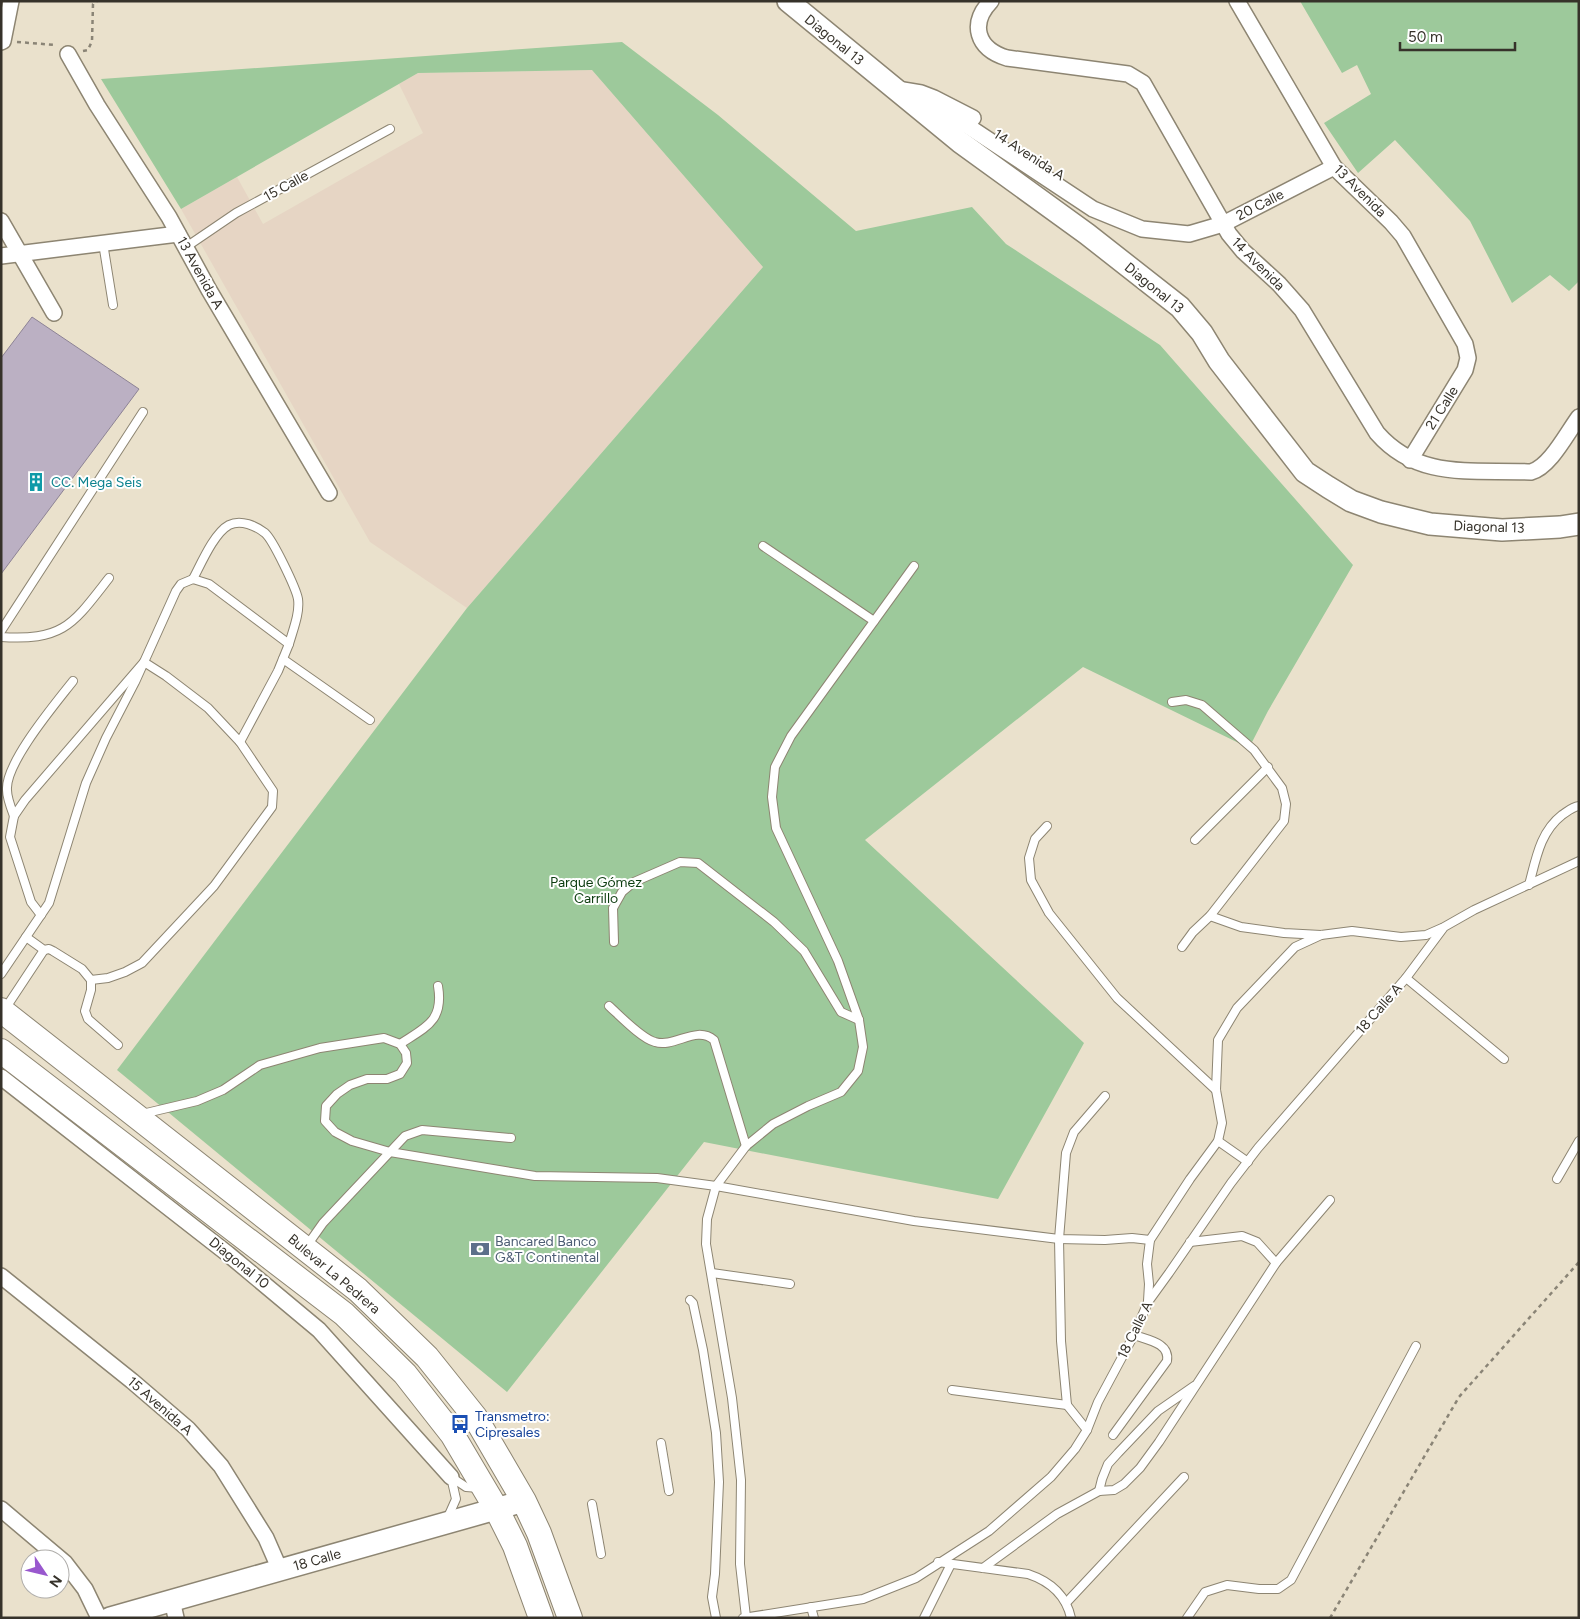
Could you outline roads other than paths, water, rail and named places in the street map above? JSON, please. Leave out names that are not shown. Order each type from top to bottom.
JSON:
[{"type":"main road","name":"Bulevar La Pedrera","points":[[2,1012],[358,1290],[427,1357],[475,1417],[524,1501],[539,1532],[570,1618]]},
{"type":"main road","name":"Bulevar La Pedrera","points":[[1,1051],[344,1314],[405,1374],[452,1434],[498,1510],[515,1546],[538,1617]]},
{"type":"street","points":[[2,41],[11,1]]},
{"type":"street","name":"Diagonal 13","points":[[788,1],[960,142],[1087,234],[1180,307],[1202,333],[1219,361],[1305,472],[1351,501],[1381,512],[1430,524],[1502,530],[1560,527],[1579,524]]},
{"type":"street","name":"14 Avenida","points":[[991,1],[980,15],[978,34],[986,47],[992,52],[1007,58],[1128,74],[1138,78],[1147,90],[1223,224],[1243,251],[1279,284],[1302,310],[1377,433],[1387,444],[1410,460],[1440,469],[1531,472],[1537,471],[1547,462],[1579,417]]},
{"type":"street","name":"13 Avenida","points":[[1237,1],[1334,167],[1404,236],[1465,344],[1468,354]]},
{"type":"street","name":"13 Avenida A","points":[[68,54],[182,241],[329,493]]},
{"type":"street","name":"14 Avenida A","points":[[902,94],[921,93],[957,109],[1104,204],[1143,218],[1159,231],[1183,234]]},
{"type":"street","name":"20 Calle","points":[[1183,234],[1223,224],[1334,167]]},
{"type":"street","points":[[1,221],[54,313]]},
{"type":"street","name":"15 Calle","points":[[1,256],[103,243],[182,241]]},
{"type":"street","name":"21 Calle","points":[[1410,460],[1465,370],[1468,354]]},
{"type":"street","name":"Diagonal 10","points":[[1,1077],[228,1254],[319,1330],[451,1477]]},
{"type":"street","name":"15 Avenida A","points":[[1,1276],[118,1369],[188,1429],[221,1466],[266,1538],[280,1570]]},
{"type":"street","name":"18 Calle","points":[[110,1618],[174,1609],[280,1570],[498,1510],[524,1501]]},
{"type":"street","points":[[1,1508],[65,1563],[85,1589],[99,1618]]},
{"type":"lane","name":"15 Calle","points":[[182,241],[236,214],[390,129]]},
{"type":"lane","points":[[103,243],[113,305]]},
{"type":"lane","points":[[1,631],[143,412]]},
{"type":"lane","points":[[1,974],[49,903],[86,783],[176,591],[181,584],[193,579],[217,536],[230,525],[241,522],[266,534],[290,577],[298,599],[297,616],[289,644],[240,742]]},
{"type":"lane","points":[[763,546],[874,621]]},
{"type":"lane","points":[[744,1618],[740,1564],[741,1480],[732,1398],[706,1244],[708,1219],[716,1186],[746,1146],[773,1124],[841,1092],[858,1071],[863,1047],[859,1020],[838,961],[776,828],[772,797],[775,767],[790,736],[914,566]]},
{"type":"lane","points":[[1,637],[22,638],[55,632],[79,616],[109,578]]},
{"type":"lane","points":[[193,579],[209,584],[289,644]]},
{"type":"lane","points":[[283,658],[370,720]]},
{"type":"lane","points":[[91,980],[108,978],[142,964],[214,886],[272,806],[273,791],[240,742],[208,708],[144,662]]},
{"type":"lane","points":[[41,915],[32,902],[10,837],[14,816],[25,800],[144,662]]},
{"type":"lane","points":[[14,816],[6,790],[8,779],[18,757],[73,681]]},
{"type":"lane","points":[[1172,702],[1186,700],[1202,705],[1254,750],[1282,788],[1286,804],[1284,821],[1210,916],[1193,932],[1182,947]]},
{"type":"lane","points":[[1195,840],[1268,768]]},
{"type":"lane","points":[[1529,885],[1540,843],[1551,823],[1573,807],[1579,806]]},
{"type":"lane","points":[[1047,826],[1035,839],[1029,858],[1031,880],[1050,913],[1117,998],[1216,1090]]},
{"type":"lane","name":"18 Calle A","points":[[744,1618],[863,1599],[916,1578],[938,1562],[990,1532],[1026,1500],[1051,1477],[1075,1449],[1087,1430],[1098,1402],[1134,1335],[1148,1302],[1248,1162],[1406,978],[1444,927],[1474,910],[1579,861]]},
{"type":"lane","points":[[614,942],[614,908],[622,892],[634,882],[680,862],[698,863],[774,922],[804,951],[841,1012],[859,1020]]},
{"type":"lane","points":[[1210,916],[1241,927],[1284,933],[1321,935],[1352,931],[1401,937],[1426,935],[1444,927]]},
{"type":"lane","points":[[1148,1302],[1147,1264],[1150,1240],[1190,1179],[1218,1141],[1222,1124],[1216,1090],[1218,1040],[1237,1008],[1295,947],[1321,935]]},
{"type":"lane","points":[[26,937],[44,950],[49,949],[82,969],[91,980],[91,990],[85,1011],[88,1019],[118,1045]]},
{"type":"lane","points":[[2,1012],[44,950]]},
{"type":"lane","points":[[1406,978],[1504,1060]]},
{"type":"lane","points":[[400,1044],[426,1027],[434,1018],[440,998],[438,986]]},
{"type":"lane","points":[[609,1006],[646,1038],[656,1043],[700,1034],[709,1036],[714,1040],[746,1146]]},
{"type":"lane","points":[[136,1116],[197,1101],[223,1090],[260,1065],[268,1062],[320,1048],[384,1038],[400,1044],[406,1053],[407,1063],[400,1074],[387,1079],[367,1079],[350,1085],[337,1094],[326,1106],[325,1121],[335,1132],[352,1141],[390,1152],[535,1176],[657,1178],[716,1186],[914,1221],[1059,1239],[1105,1240],[1132,1238],[1150,1240]]},
{"type":"lane","points":[[1087,1430],[1067,1405],[1061,1341],[1059,1239],[1066,1153],[1074,1132],[1105,1096]]},
{"type":"lane","points":[[305,1249],[324,1223],[405,1136],[422,1130],[511,1138]]},
{"type":"lane","points":[[1218,1141],[1248,1162]]},
{"type":"lane","points":[[1557,1179],[1579,1141]]},
{"type":"lane","points":[[983,1568],[1057,1514],[1099,1491],[1114,1490],[1140,1468],[1225,1343],[1276,1263],[1330,1200]]},
{"type":"lane","points":[[1190,1242],[1242,1236],[1257,1242],[1276,1263]]},
{"type":"lane","points":[[712,1273],[790,1284]]},
{"type":"lane","points":[[690,1300],[693,1303],[703,1350],[716,1433],[719,1482],[716,1566],[712,1597],[716,1618]]},
{"type":"lane","points":[[1113,1435],[1167,1361],[1168,1354],[1164,1348],[1154,1342],[1134,1335]]},
{"type":"lane","points":[[1188,1618],[1205,1592],[1227,1585],[1278,1589],[1291,1580],[1416,1346]]},
{"type":"lane","points":[[1099,1491],[1108,1464],[1158,1410],[1195,1385]]},
{"type":"lane","points":[[952,1390],[1067,1405]]},
{"type":"lane","points":[[661,1443],[669,1491]]},
{"type":"lane","points":[[451,1477],[466,1486],[484,1487]]},
{"type":"lane","points":[[440,1525],[449,1516],[456,1499],[451,1477]]},
{"type":"lane","points":[[1066,1603],[1184,1477]]},
{"type":"lane","points":[[592,1504],[601,1554]]},
{"type":"lane","points":[[938,1562],[1028,1574],[1040,1578],[1059,1593],[1066,1603],[1071,1618]]},
{"type":"lane","points":[[924,1618],[951,1564]]},
{"type":"lane","points":[[811,1607],[814,1618]]},
{"type":"place","name":"CC. Mega Seis","points":[[36,482]]},
{"type":"place","name":"Bancared Banco G&T Continental","points":[[480,1249]]},
{"type":"place","name":"Transmetro: Cipresales","points":[[460,1424]]},
{"type":"park label","name":"Parque Gómez Carrillo","points":[[596,890]]}]
